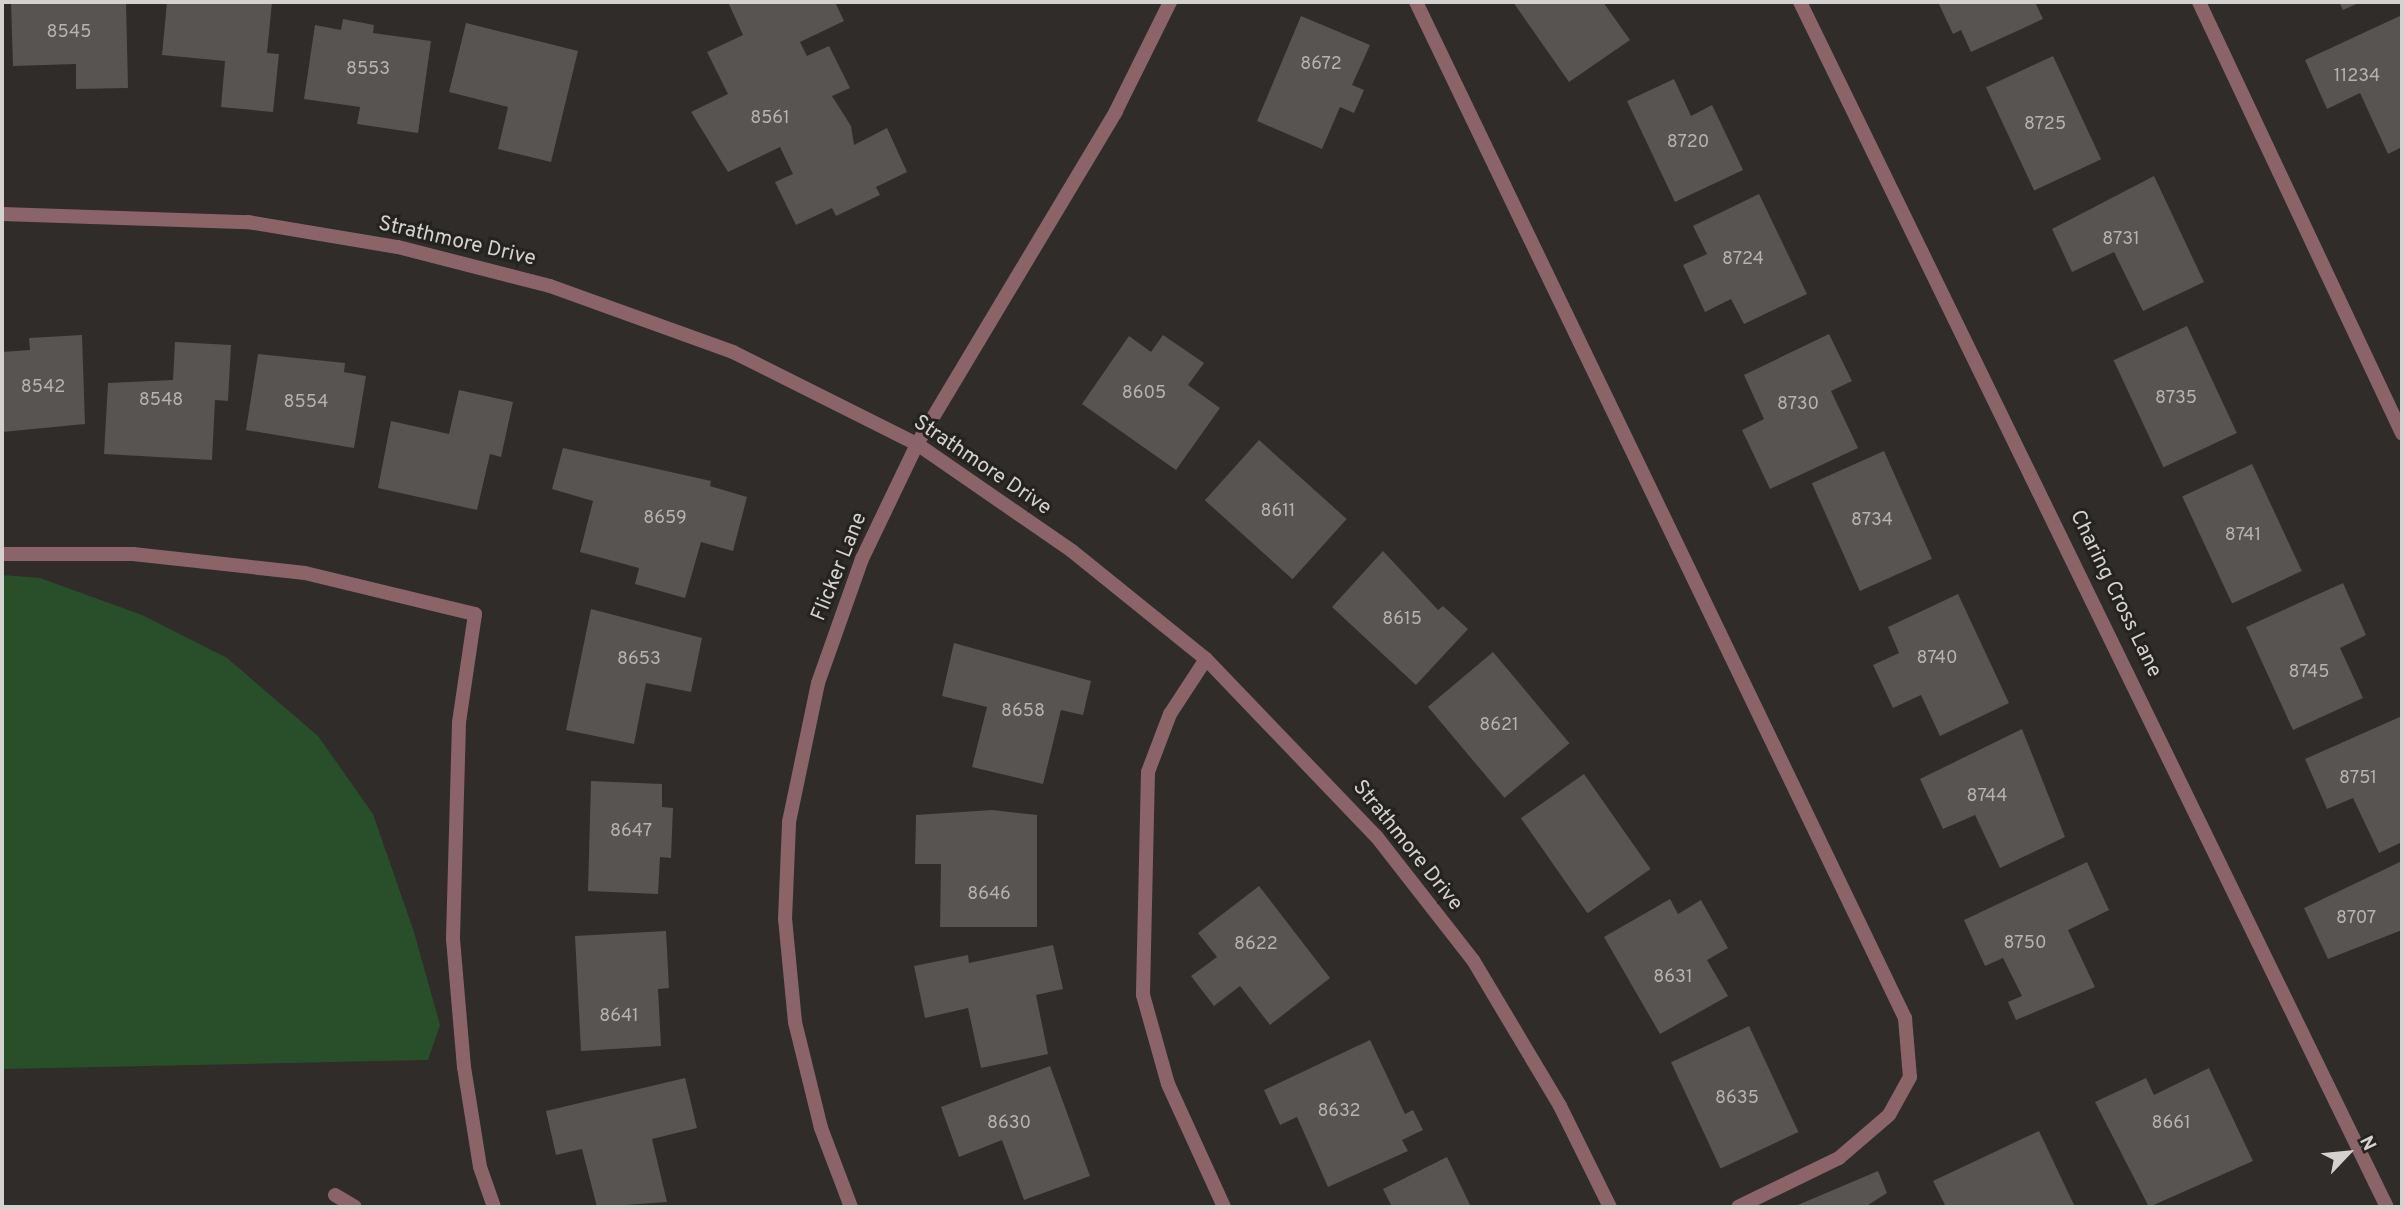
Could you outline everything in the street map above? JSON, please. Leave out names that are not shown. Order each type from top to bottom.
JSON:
[{"type":"street","name":"Flicker Lane","points":[[850,1207],[821,1128],[795,1022],[785,919],[789,822],[818,683],[862,559],[917,444],[1116,111],[1170,2]]},
{"type":"street","points":[[1416,2],[1905,1018],[1910,1077],[1889,1115],[1839,1158],[1738,1207]]},
{"type":"street","name":"Charing Cross Lane","points":[[1800,2],[2387,1207]]},
{"type":"street","points":[[2199,2],[2402,435]]},
{"type":"street","name":"Strathmore Drive","points":[[2,215],[248,222],[423,254],[550,286],[733,352],[917,444],[1072,551],[1206,659],[1376,836],[1472,960],[1560,1106],[1610,1207]]},
{"type":"street","points":[[2,554],[133,554],[304,573],[475,614],[459,723],[453,939],[468,1092],[494,1207]]},
{"type":"street","points":[[1206,659],[1170,714],[1148,772],[1143,995],[1168,1084],[1224,1207]]},
{"type":"street","points":[[335,1195],[355,1207]]},
{"type":"green space","points":[[2,575],[40,578],[142,615],[227,658],[318,736],[373,814],[414,932],[440,1025],[428,1060],[2,1069]]},
{"type":"building","points":[[11,2],[126,2],[128,88],[76,89],[76,64],[13,66]]},
{"type":"building","points":[[167,2],[272,2],[267,53],[279,54],[273,112],[221,107],[225,61],[162,55]]},
{"type":"building","points":[[728,2],[835,2],[844,21],[800,42],[807,56],[829,46],[850,88],[832,96],[851,126],[854,145],[887,128],[907,172],[876,187],[880,195],[836,216],[832,208],[796,225],[775,182],[793,174],[780,147],[728,172],[691,112],[728,94],[707,52],[743,35]]},
{"type":"building","points":[[1513,2],[1603,2],[1630,40],[1569,82]]},
{"type":"building","points":[[1938,2],[2035,2],[2043,19],[1971,52],[1961,30],[1953,34]]},
{"type":"building","points":[[2339,2],[2361,2],[2343,10]]},
{"type":"building","points":[[2402,15],[2402,147],[2388,154],[2360,93],[2327,109],[2305,60]]},
{"type":"building","points":[[1301,16],[1370,45],[1352,85],[1364,90],[1354,113],[1340,107],[1322,149],[1257,121]]},
{"type":"building","points":[[343,19],[374,25],[373,33],[431,41],[418,133],[357,124],[360,107],[304,99],[315,25],[341,30]]},
{"type":"building","points":[[466,23],[578,51],[551,162],[498,149],[508,107],[449,92]]},
{"type":"building","points":[[2053,56],[2101,159],[2034,191],[1986,87]]},
{"type":"building","points":[[1674,79],[1691,116],[1712,105],[1743,170],[1675,202],[1627,101]]},
{"type":"building","points":[[2154,176],[2204,282],[2143,311],[2114,252],[2072,272],[2052,229]]},
{"type":"building","points":[[1759,194],[1807,294],[1744,324],[1731,299],[1705,312],[1683,265],[1707,254],[1693,226]]},
{"type":"building","points":[[2187,326],[2237,433],[2163,467],[2114,360]]},
{"type":"building","points":[[1829,334],[1852,381],[1831,391],[1858,448],[1770,489],[1742,430],[1764,419],[1744,375]]},
{"type":"building","points":[[82,335],[85,424],[2,432],[2,352],[30,350],[29,338]]},
{"type":"building","points":[[1163,335],[1204,363],[1188,385],[1220,408],[1176,470],[1082,404],[1129,336],[1151,352]]},
{"type":"building","points":[[175,342],[231,345],[228,401],[215,400],[212,460],[104,454],[108,383],[173,380]]},
{"type":"building","points":[[258,354],[345,363],[344,372],[366,376],[354,448],[246,430]]},
{"type":"building","points":[[459,390],[513,402],[501,457],[490,454],[477,510],[378,488],[391,421],[449,434]]},
{"type":"building","points":[[1259,440],[1347,519],[1292,579],[1205,500]]},
{"type":"building","points":[[563,448],[711,481],[710,486],[747,497],[733,551],[701,542],[685,598],[635,584],[639,568],[580,552],[593,501],[552,489]]},
{"type":"building","points":[[1884,451],[1932,559],[1860,591],[1812,483]]},
{"type":"building","points":[[2252,464],[2302,571],[2232,603],[2182,497]]},
{"type":"building","points":[[1383,551],[1438,610],[1443,606],[1468,629],[1416,685],[1332,607]]},
{"type":"building","points":[[2343,583],[2366,635],[2340,648],[2363,698],[2293,730],[2246,627]]},
{"type":"building","points":[[1958,594],[2009,703],[1940,736],[1921,695],[1893,708],[1873,665],[1899,653],[1888,627]]},
{"type":"building","points":[[591,609],[702,638],[691,692],[646,683],[634,744],[566,730]]},
{"type":"building","points":[[954,643],[1091,681],[1083,715],[1061,710],[1043,784],[972,767],[987,707],[942,696]]},
{"type":"building","points":[[1493,652],[1569,743],[1504,798],[1428,707]]},
{"type":"building","points":[[2402,716],[2402,842],[2379,853],[2353,798],[2327,809],[2305,759]]},
{"type":"building","points":[[2022,729],[2065,837],[2000,868],[1975,815],[1943,829],[1920,779]]},
{"type":"building","points":[[1584,774],[1651,869],[1587,913],[1521,818]]},
{"type":"building","points":[[591,781],[662,784],[662,807],[673,808],[671,858],[660,857],[658,894],[588,891]]},
{"type":"building","points":[[992,810],[1037,815],[1037,927],[940,927],[941,864],[915,864],[916,815]]},
{"type":"building","points":[[2402,861],[2402,930],[2328,959],[2304,908]]},
{"type":"building","points":[[2087,862],[2109,910],[2068,930],[2095,987],[2016,1020],[2008,1002],[2022,996],[2003,958],[1985,966],[1964,920]]},
{"type":"building","points":[[1259,886],[1330,978],[1270,1025],[1240,986],[1214,1006],[1191,976],[1217,957],[1198,933]]},
{"type":"building","points":[[1670,899],[1678,914],[1701,900],[1728,948],[1707,960],[1728,996],[1660,1034],[1604,937]]},
{"type":"building","points":[[666,931],[669,988],[658,989],[661,1046],[581,1051],[575,936]]},
{"type":"building","points":[[1053,945],[1063,989],[1036,995],[1048,1054],[981,1068],[968,1008],[925,1018],[914,966],[968,955],[969,963]]},
{"type":"building","points":[[1749,1026],[1798,1132],[1721,1168],[1671,1062]]},
{"type":"building","points":[[1370,1040],[1405,1114],[1413,1110],[1423,1130],[1402,1140],[1408,1151],[1328,1187],[1297,1117],[1280,1125],[1264,1090]]},
{"type":"building","points":[[1050,1066],[1090,1176],[1024,1200],[1002,1140],[959,1157],[941,1107]]},
{"type":"building","points":[[2209,1068],[2253,1161],[2149,1207],[2095,1102],[2146,1078],[2154,1095]]},
{"type":"building","points":[[685,1078],[697,1128],[652,1139],[667,1202],[597,1207],[582,1149],[556,1155],[546,1111]]},
{"type":"building","points":[[2039,1131],[2075,1207],[1946,1207],[1933,1181]]},
{"type":"building","points":[[1447,1157],[1471,1207],[1392,1207],[1383,1189]]},
{"type":"building","points":[[1878,1171],[1887,1193],[1865,1207],[1793,1207]]}]
